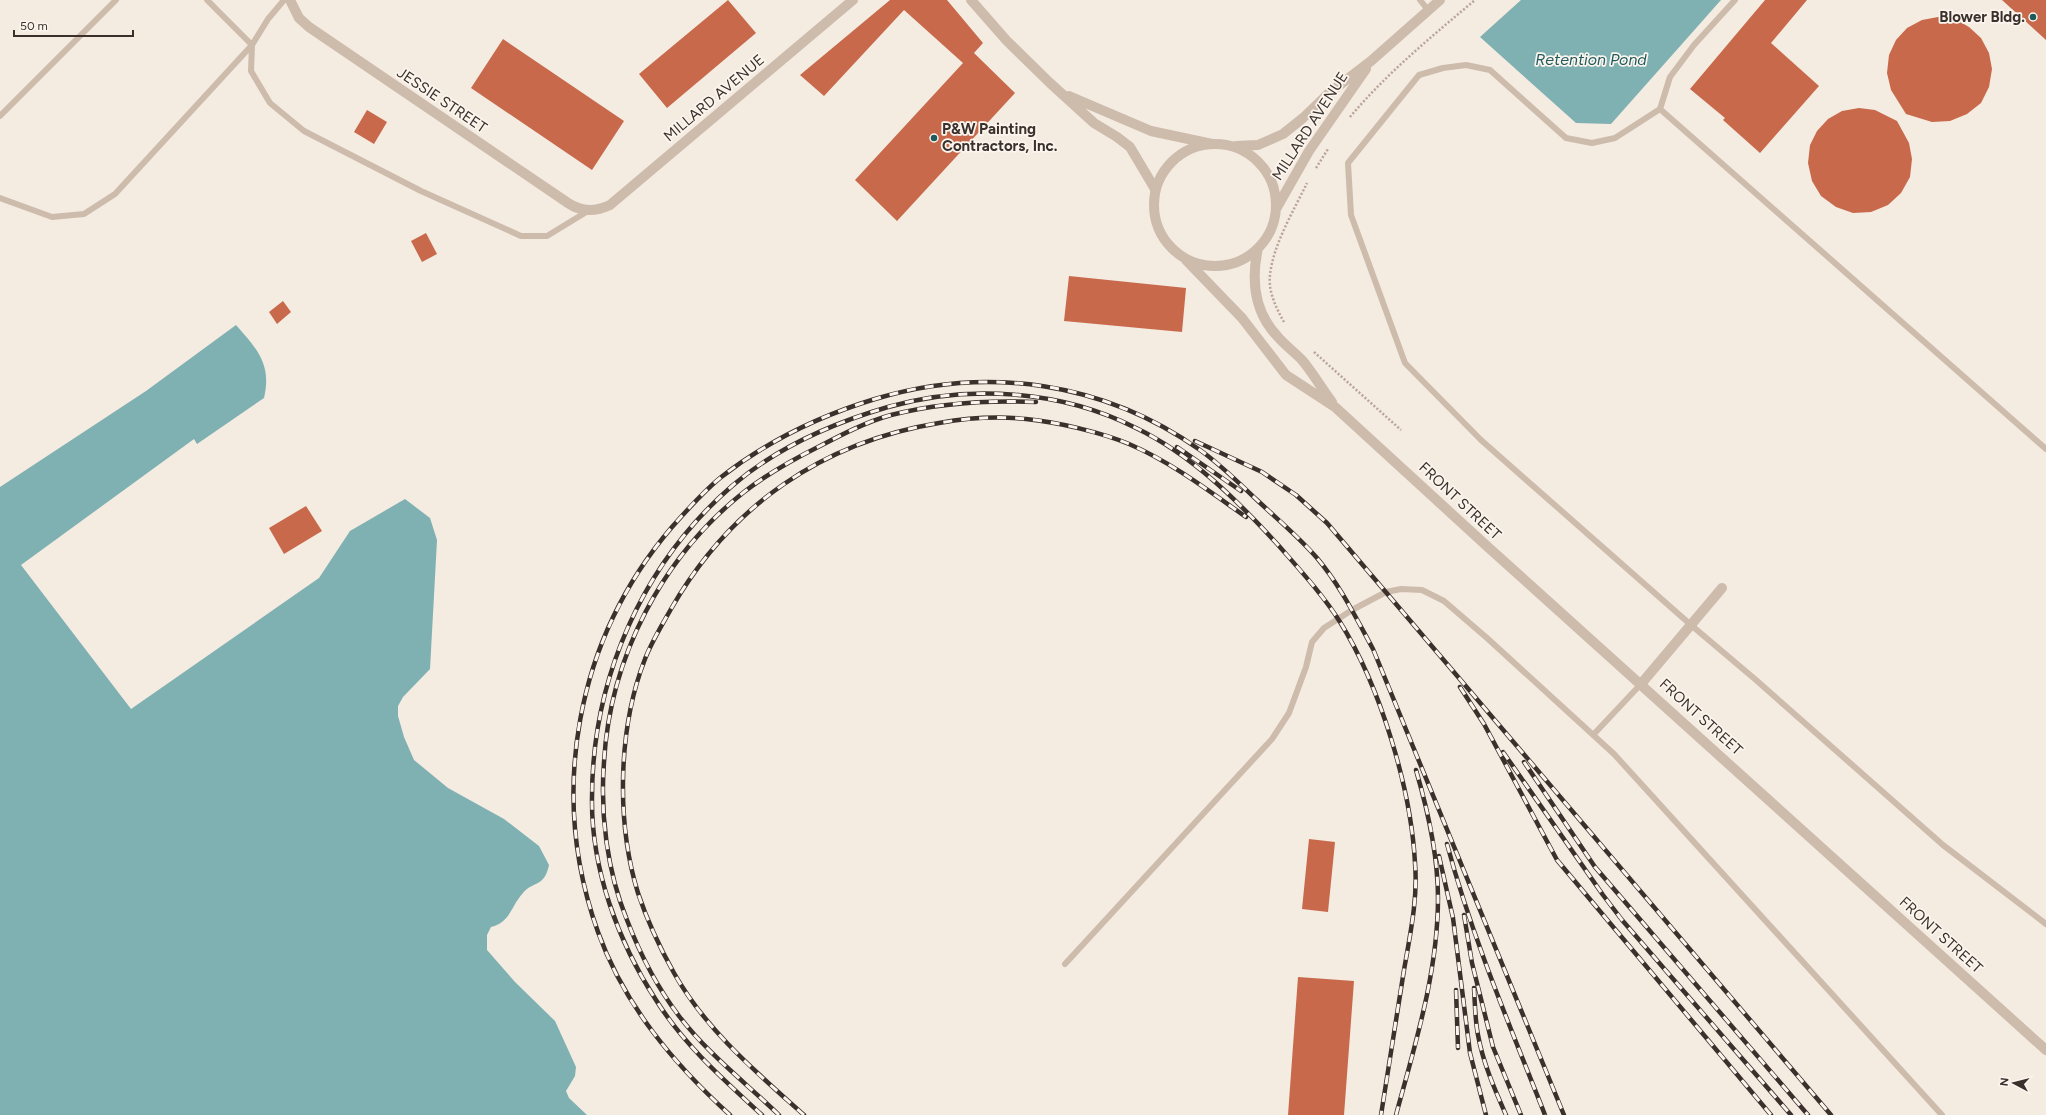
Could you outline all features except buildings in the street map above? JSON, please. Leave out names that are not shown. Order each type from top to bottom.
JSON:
[{"type":"street","name":"JESSIE STREET","points":[[290,0],[299,18],[308,27],[575,208],[589,210]]},
{"type":"street","name":"MILLARD AVENUE","points":[[589,210],[597,210],[610,205],[852,0]]},
{"type":"street","points":[[971,0],[1010,44],[1094,123],[1118,137],[1130,147],[1155,189]]},
{"type":"street","name":"MILLARD AVENUE","points":[[1231,146],[1258,145],[1283,134],[1303,118],[1328,94],[1371,61],[1440,0]]},
{"type":"street","name":"MILLARD AVENUE","points":[[1276,209],[1309,151],[1371,61]]},
{"type":"street","points":[[1063,94],[1151,131],[1212,144],[1231,146],[1250,155],[1265,170],[1274,188],[1276,209],[1271,230],[1258,248],[1247,258],[1228,266],[1206,266],[1186,260],[1170,248],[1159,232],[1154,214],[1155,189],[1164,170],[1178,156],[1197,146],[1212,144]]},
{"type":"street","name":"FRONT STREET","points":[[1258,248],[1254,287],[1264,318],[1277,336],[1302,360],[1335,407]]},
{"type":"street","name":"FRONT STREET","points":[[1186,260],[1242,318],[1286,375],[1335,407],[1494,554],[1641,684],[2046,1050]]},
{"type":"street","points":[[1641,684],[1722,588]]},
{"type":"lane","points":[[0,116],[116,0]]},
{"type":"lane","points":[[207,0],[252,45],[251,71],[270,103],[304,131],[421,191],[521,236],[547,236],[589,210]]},
{"type":"lane","points":[[0,198],[52,218],[84,214],[115,194],[252,45],[268,19],[284,0]]},
{"type":"lane","points":[[1420,0],[1428,10]]},
{"type":"lane","points":[[1735,0],[1694,45],[1670,77],[1660,108],[1615,138],[1592,143],[1566,138],[1490,70],[1466,65],[1443,68],[1419,75],[1348,163],[1351,215],[1405,363],[1481,440],[1691,625],[1756,680],[1943,845],[2046,924]]},
{"type":"lane","points":[[1660,108],[2046,449]]},
{"type":"lane","points":[[1065,964],[1272,740],[1289,713],[1306,667],[1312,642],[1324,628],[1352,610],[1386,592],[1401,588],[1422,590],[1444,601],[1487,638],[1614,754],[1942,1115]]},
{"type":"lane","points":[[1593,735],[1641,684]]},
{"type":"water","name":"Retention Pond","points":[[1521,0],[1721,0],[1611,124],[1576,123],[1480,37]]},
{"type":"water","points":[[236,325],[261,358],[266,376],[264,398],[197,444],[194,439],[21,565],[131,709],[319,578],[350,531],[405,499],[430,518],[437,540],[430,669],[403,697],[398,706],[398,716],[404,737],[414,760],[448,788],[504,819],[539,846],[549,865],[547,872],[541,881],[523,893],[510,913],[502,922],[491,927],[487,935],[487,950],[515,982],[555,1021],[576,1067],[575,1076],[566,1091],[569,1098],[587,1115],[0,1115],[0,487],[146,391]]},
{"type":"railway","points":[[730,1115],[670,1054],[636,1009],[609,959],[598,932],[583,879],[575,826],[574,772],[580,719],[593,668],[613,618],[639,571],[672,527],[701,495],[720,478],[738,465],[794,431],[834,413],[875,399],[917,389],[960,383],[1002,382],[1044,386],[1085,395],[1124,409],[1163,427],[1200,450],[1223,468],[1295,535],[1325,568],[1347,602],[1373,649],[1564,1115]]},
{"type":"railway","points":[[762,1115],[705,1061],[667,1016],[642,978],[609,904],[596,851],[592,798],[594,754],[601,710],[613,668],[628,627],[648,588],[672,551],[700,517],[749,472],[806,438],[867,413],[919,400],[950,395],[982,394],[1014,395],[1077,405],[1107,415],[1157,439],[1195,465],[1247,512],[1311,583],[1340,622],[1355,648],[1380,707],[1391,738],[1400,771],[1412,834],[1416,876],[1413,917],[1381,1115]]},
{"type":"railway","points":[[779,1115],[714,1055],[679,1016],[663,994],[643,958],[620,901],[614,882],[606,842],[603,782],[608,723],[617,685],[629,648],[646,612],[665,578],[688,547],[715,518],[744,492],[781,467],[846,433],[891,415],[963,403],[1036,402]]},
{"type":"railway","points":[[804,1115],[733,1049],[701,1013],[687,994],[674,973],[650,924],[638,893],[631,865],[623,806],[623,775],[629,715],[636,686],[648,652],[671,609],[695,572],[721,539],[751,510],[783,484],[818,463],[856,446],[896,432],[960,420],[993,418],[1038,420],[1105,435],[1129,444],[1160,459],[1204,487],[1246,517]]},
{"type":"railway","points":[[1195,441],[1262,472],[1296,495],[1327,523],[1831,1115]]},
{"type":"railway","points":[[1177,447],[1241,491]]},
{"type":"railway","points":[[1460,687],[1484,724],[1557,860],[1771,1115]]},
{"type":"railway","points":[[1503,752],[1622,920],[1791,1115]]},
{"type":"railway","points":[[1524,762],[1595,867],[1808,1115]]},
{"type":"railway","points":[[1396,1115],[1418,1035],[1430,981],[1437,926],[1438,882],[1434,849],[1428,817],[1416,770]]},
{"type":"railway","points":[[1447,844],[1480,947],[1505,1015],[1545,1115]]},
{"type":"railway","points":[[1439,856],[1453,918],[1470,1053],[1486,1115]]},
{"type":"railway","points":[[1464,915],[1472,963],[1493,1047],[1521,1115]]},
{"type":"railway","points":[[1474,988],[1476,1024],[1480,1045],[1490,1076],[1506,1115]]},
{"type":"railway","points":[[1456,990],[1458,1048]]},
{"type":"place","name":"Blower Bldg.","points":[[2033,17]]},
{"type":"place","name":"P&W Painting Contractors, Inc.","points":[[934,138]]}]
